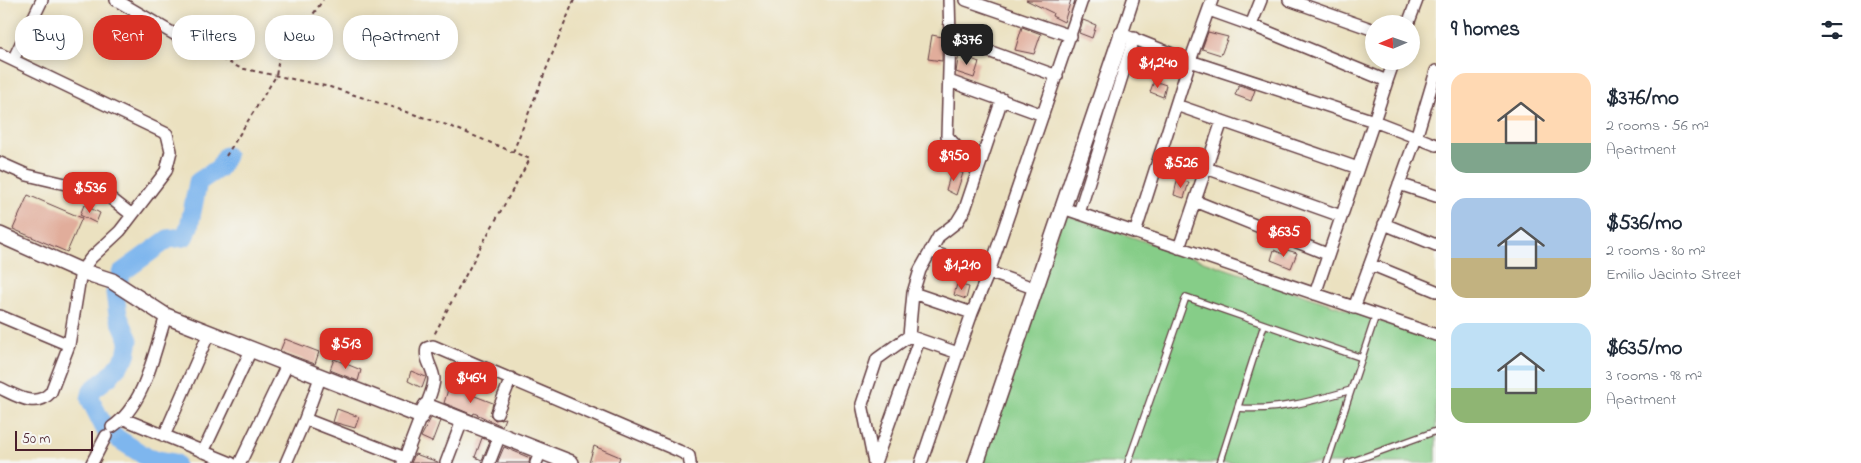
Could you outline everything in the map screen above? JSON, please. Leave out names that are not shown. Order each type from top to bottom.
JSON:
[{"type":"street","points":[[13,60],[42,0]]},
{"type":"street","points":[[116,0],[172,33]]},
{"type":"street","points":[[949,0],[950,37],[947,136],[978,171]]},
{"type":"street","points":[[966,0],[1071,36]]},
{"type":"street","points":[[920,463],[972,313],[989,272],[1082,0]]},
{"type":"street","points":[[1079,214],[1128,36],[1133,0]]},
{"type":"street","points":[[1251,25],[1261,0]]},
{"type":"street","points":[[1288,0],[1365,27]]},
{"type":"street","points":[[1411,15],[1417,0]]},
{"type":"street","points":[[1135,233],[1190,61],[1211,5],[1251,25],[1387,81]]},
{"type":"street","points":[[1128,36],[1190,61],[1374,121],[1436,145]]},
{"type":"street","points":[[976,463],[1063,208],[1128,36]]},
{"type":"street","points":[[950,37],[1057,76]]},
{"type":"street","points":[[0,54],[166,134],[171,152],[166,171],[132,215],[81,271],[69,346],[51,392],[41,400],[27,400],[0,388]]},
{"type":"street","points":[[1315,294],[1391,70]]},
{"type":"street","points":[[1354,308],[1432,97],[1436,70]]},
{"type":"street","points":[[949,81],[1002,99],[1043,116]]},
{"type":"street","points":[[875,463],[914,338],[914,293],[920,270],[939,236],[957,222],[964,211],[1002,99]]},
{"type":"street","points":[[1176,105],[1358,168]]},
{"type":"street","points":[[1179,248],[1222,121]]},
{"type":"street","points":[[0,163],[27,175],[104,193],[132,215]]},
{"type":"street","points":[[1206,168],[1341,216]]},
{"type":"street","points":[[1399,184],[1436,196]]},
{"type":"street","points":[[1195,201],[1327,254]]},
{"type":"street","points":[[1063,208],[1436,335]]},
{"type":"street","points":[[1384,224],[1436,245]]},
{"type":"street","points":[[0,235],[81,271],[118,284],[166,316],[287,365],[320,378],[423,411],[462,421],[500,435],[539,457],[571,463]]},
{"type":"street","points":[[930,251],[1036,289]]},
{"type":"street","points":[[1370,264],[1436,291]]},
{"type":"street","points":[[914,293],[972,313]]},
{"type":"street","points":[[0,316],[69,346]]},
{"type":"street","points":[[92,463],[109,431],[124,419],[138,400],[166,316]]},
{"type":"street","points":[[164,436],[209,333]]},
{"type":"street","points":[[875,463],[862,404],[878,359],[914,338],[958,353]]},
{"type":"street","points":[[305,419],[404,461],[434,382],[434,376],[426,358],[427,348],[433,346],[679,451],[689,456],[690,463]]},
{"type":"street","points":[[203,452],[251,350]]},
{"type":"street","points":[[240,463],[287,365]]},
{"type":"street","points":[[286,463],[320,378]]},
{"type":"street","points":[[497,412],[511,378]]},
{"type":"street","points":[[124,419],[231,463]]},
{"type":"street","points":[[446,463],[462,421]]},
{"type":"street","points":[[489,463],[500,435]]},
{"type":"lane","points":[[1128,463],[1186,297],[1264,326],[1362,358]]},
{"type":"lane","points":[[1327,463],[1376,315]]},
{"type":"lane","points":[[1220,463],[1264,326]]},
{"type":"lane","points":[[1238,408],[1262,410],[1282,408],[1351,390]]},
{"type":"lane","points":[[1348,463],[1436,431]]},
{"type":"path","points":[[226,156],[276,76],[283,33],[305,26],[323,0]]},
{"type":"path","points":[[513,152],[574,0]]},
{"type":"path","points":[[223,60],[240,68],[330,87],[450,126],[530,159],[427,348]]},
{"type":"green space","points":[[1064,214],[1436,340],[1436,463],[979,463]]},
{"type":"building","points":[[1026,0],[1071,0],[1064,22],[1052,16],[1053,13]]},
{"type":"building","points":[[1083,20],[1096,25],[1092,38],[1079,33]]},
{"type":"building","points":[[1022,27],[1041,34],[1034,54],[1015,50]]},
{"type":"building","points":[[1208,32],[1228,37],[1221,55],[1202,49]]},
{"type":"building","points":[[932,35],[942,37],[942,61],[928,59]]},
{"type":"building","points":[[959,54],[979,62],[974,78],[956,72]]},
{"type":"building","points":[[1154,81],[1166,85],[1163,97],[1150,92]]},
{"type":"building","points":[[1239,85],[1255,90],[1251,101],[1235,95]]},
{"type":"building","points":[[952,169],[963,173],[956,195],[946,190]]},
{"type":"building","points":[[1177,181],[1189,182],[1184,198],[1174,195]]},
{"type":"building","points":[[28,195],[82,218],[67,252],[13,229]]},
{"type":"building","points":[[84,205],[100,213],[96,223],[80,215]]},
{"type":"building","points":[[1274,250],[1285,255],[1287,250],[1297,253],[1291,268],[1271,260]]},
{"type":"building","points":[[957,284],[969,287],[966,299],[954,295]]},
{"type":"building","points":[[285,339],[319,352],[315,364],[280,351]]},
{"type":"building","points":[[334,359],[361,370],[358,381],[330,370]]},
{"type":"building","points":[[411,371],[426,377],[422,388],[408,381]]},
{"type":"building","points":[[449,386],[493,403],[490,415],[495,420],[505,418],[502,426],[474,413],[473,415],[444,403]]},
{"type":"building","points":[[337,409],[359,417],[355,428],[333,422]]},
{"type":"building","points":[[431,418],[440,421],[432,442],[421,437]]},
{"type":"building","points":[[482,438],[490,441],[482,460],[475,457]]},
{"type":"building","points":[[594,446],[620,457],[618,463],[589,463]]},
{"type":"building","points":[[504,447],[530,458],[529,463],[497,463]]},
{"type":"building","points":[[415,454],[438,462],[438,463],[411,463]]},
{"type":"waterway","points":[[175,463],[148,458],[106,431],[90,399],[92,390],[109,377],[126,356],[129,340],[118,315],[115,293],[121,273],[168,239],[184,237],[189,227],[198,182],[219,168],[226,156]]}]
